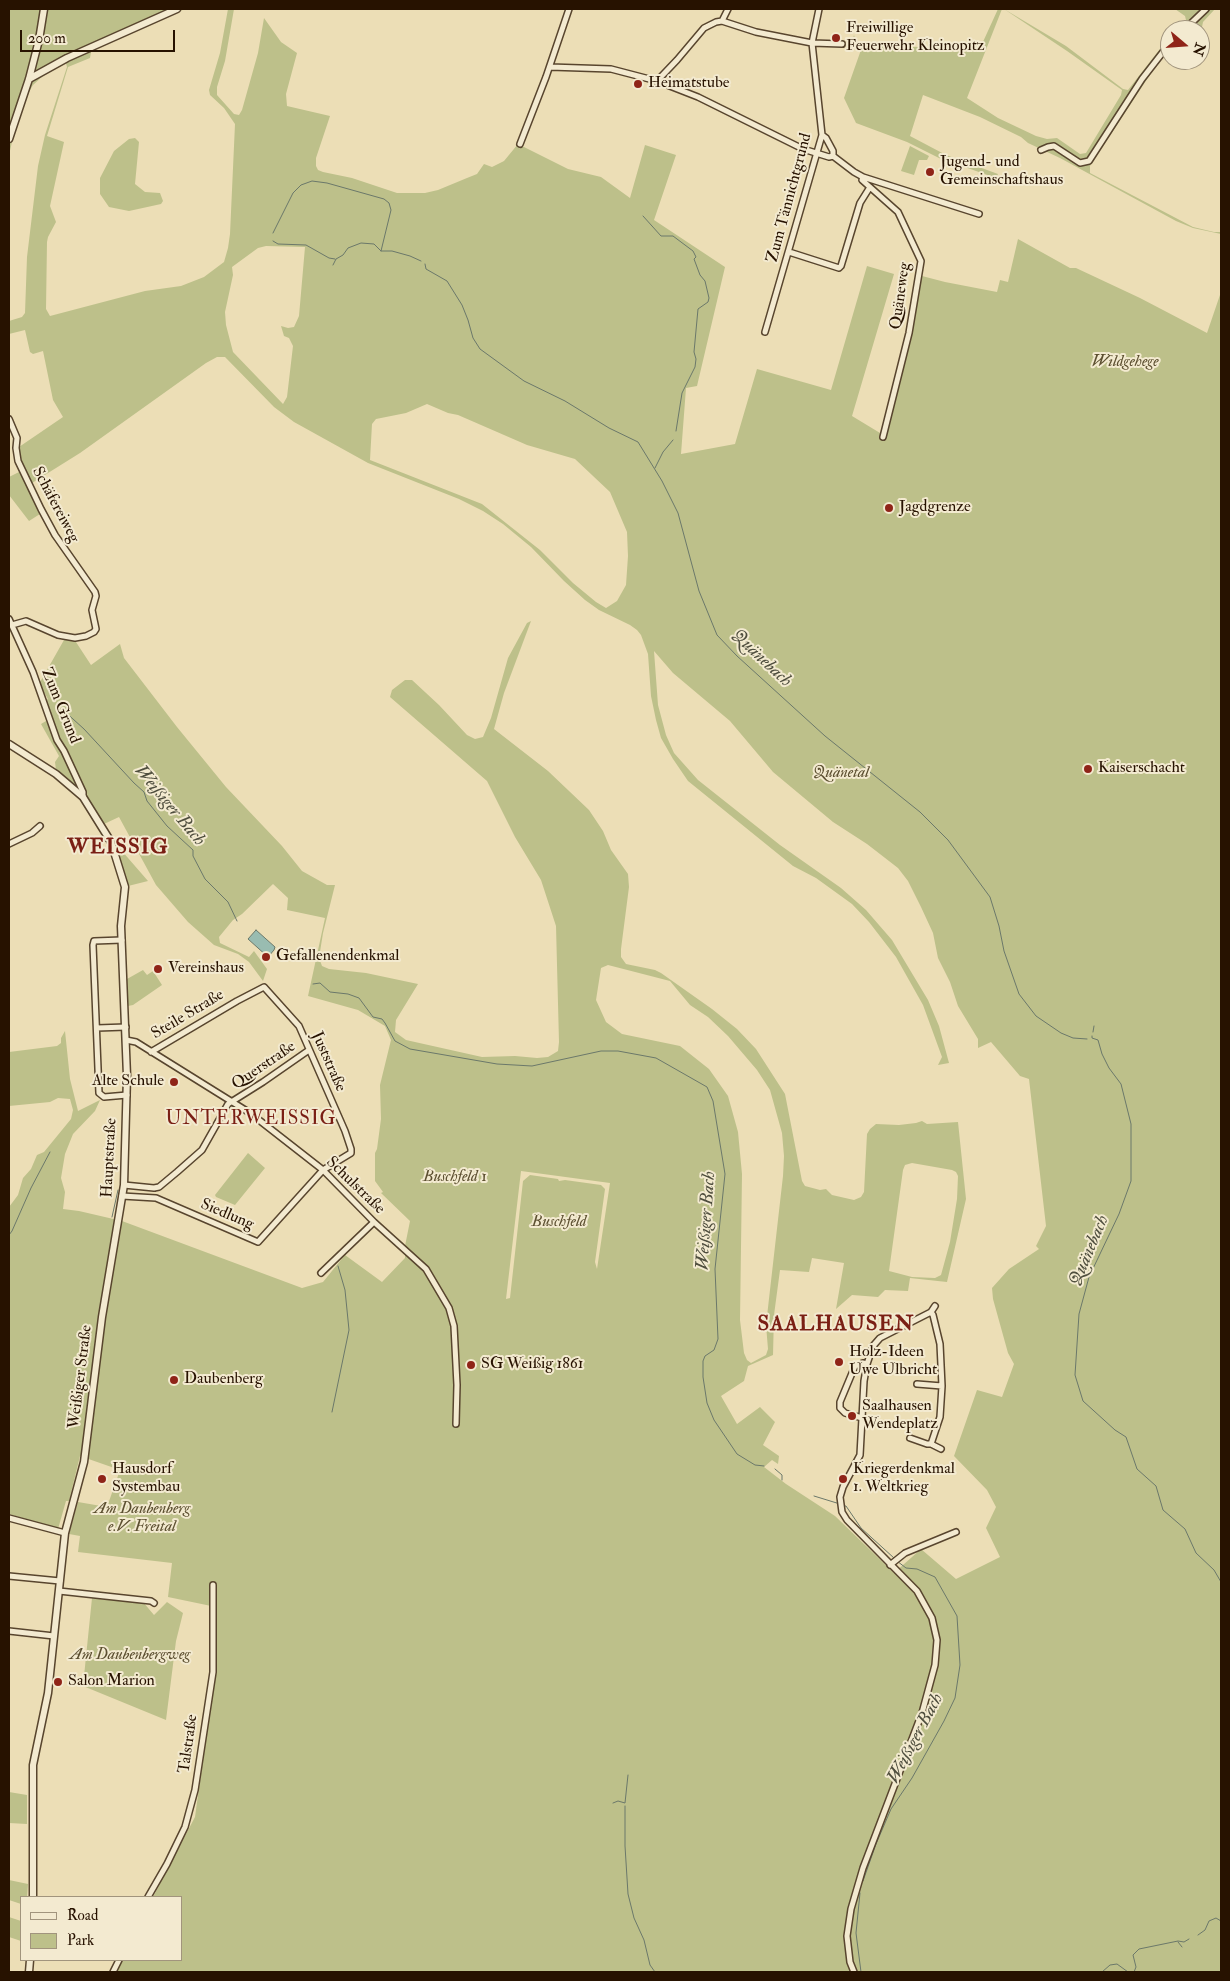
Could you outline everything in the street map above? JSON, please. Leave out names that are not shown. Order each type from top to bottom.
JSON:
[{"type":"street","points":[[9,139],[29,78],[39,40],[44,9]]},
{"type":"street","points":[[29,78],[67,58],[177,9]]},
{"type":"street","points":[[520,144],[550,66],[569,9]]},
{"type":"street","points":[[722,21],[728,9]]},
{"type":"street","name":"Zum Tännichtgrund","points":[[765,332],[822,135],[812,43],[819,9]]},
{"type":"street","points":[[1194,20],[1206,9]]},
{"type":"street","points":[[657,81],[704,28],[711,23],[722,21],[763,34],[812,43],[842,44]]},
{"type":"street","points":[[1042,150],[1054,146],[1080,163],[1089,161],[1142,79],[1160,56]]},
{"type":"street","points":[[550,66],[611,69],[657,81],[698,97],[803,149],[829,157],[833,156],[854,172],[863,176],[979,214]]},
{"type":"street","points":[[822,135],[826,138],[833,151],[833,156]]},
{"type":"street","name":"Quäneweg","points":[[863,176],[862,180],[898,212],[921,261],[909,333],[883,437]]},
{"type":"street","points":[[789,252],[839,268],[860,203],[870,187]]},
{"type":"street","name":"Schäfereiweg","points":[[9,419],[17,438],[18,461],[54,535],[96,596],[92,610],[96,628],[94,632],[86,636],[75,638],[58,635],[26,621],[12,625]]},
{"type":"street","name":"Zum Grund","points":[[9,619],[33,672],[57,740],[83,792],[83,797]]},
{"type":"street","name":"Hauptstraße","points":[[9,744],[56,774],[83,797],[111,842],[125,887],[122,940],[127,1095],[124,1186],[118,1223]]},
{"type":"street","points":[[9,844],[32,833],[40,826]]},
{"type":"street","name":"Hauptstraße","points":[[122,940],[94,941],[93,943],[99,1093],[104,1097],[127,1095]]},
{"type":"street","name":"Juststraße","points":[[264,987],[295,1020],[345,1131],[351,1149],[348,1156],[323,1170]]},
{"type":"street","name":"Steile Straße","points":[[151,1052],[264,987]]},
{"type":"street","points":[[97,1028],[126,1027]]},
{"type":"street","name":"Schulstraße","points":[[126,1040],[136,1042],[250,1113],[323,1170],[374,1222],[426,1269],[449,1308],[455,1336],[456,1424]]},
{"type":"street","name":"Querstraße","points":[[154,1188],[159,1187],[202,1150],[228,1104],[308,1050]]},
{"type":"street","name":"Siedlung","points":[[122,1196],[153,1197],[258,1242],[323,1170]]},
{"type":"street","points":[[124,1186],[154,1188],[153,1197]]},
{"type":"street","points":[[321,1273],[374,1222]]},
{"type":"street","name":"Weißiger Straße","points":[[33,1896],[33,1765],[46,1699],[65,1534],[84,1462],[102,1317],[118,1223]]},
{"type":"street","points":[[854,1972],[850,1962],[847,1936],[851,1909],[863,1868],[918,1722],[935,1664],[937,1640],[932,1618],[926,1604],[917,1591],[894,1562],[876,1550],[847,1520],[842,1510],[841,1502],[843,1487],[860,1455],[862,1392],[867,1364],[873,1346],[880,1338],[931,1312],[935,1306]]},
{"type":"street","points":[[931,1312],[940,1344],[942,1386],[940,1417],[931,1444]]},
{"type":"street","points":[[862,1418],[845,1413],[840,1408],[840,1402],[855,1366],[862,1363],[867,1364]]},
{"type":"street","points":[[917,1384],[942,1386]]},
{"type":"street","points":[[910,1438],[941,1449]]},
{"type":"street","points":[[9,1518],[65,1534]]},
{"type":"street","points":[[894,1562],[905,1553],[956,1532]]},
{"type":"street","points":[[9,1576],[60,1581]]},
{"type":"street","name":"Talstraße","points":[[149,1896],[185,1827],[194,1795],[213,1672],[214,1585]]},
{"type":"street","points":[[59,1591],[151,1601],[154,1603]]},
{"type":"street","points":[[9,1631],[54,1636]]},
{"type":"green space","points":[[9,9],[185,9],[93,49],[90,58],[68,67],[47,136],[64,142],[50,206],[56,222],[47,242],[46,309],[50,316],[145,291],[181,286],[204,277],[224,262],[230,234],[235,124],[224,108],[210,95],[209,90],[220,53],[228,9],[234,9],[225,61],[217,87],[217,95],[234,114],[239,115],[258,53],[264,18],[281,42],[297,53],[286,94],[287,106],[330,116],[316,158],[318,170],[323,172],[352,178],[397,193],[425,193],[438,190],[477,174],[484,164],[492,167],[504,161],[518,144],[568,169],[601,177],[630,198],[645,145],[676,155],[654,220],[725,267],[697,386],[686,388],[681,454],[735,444],[757,369],[831,390],[867,266],[894,274],[852,416],[885,436],[911,331],[922,276],[997,292],[1000,280],[1008,282],[1018,239],[1070,268],[1076,268],[1140,298],[1207,333],[1221,292],[1221,1972],[117,1972],[122,1961],[182,1961],[182,1896],[154,1896],[195,1817],[215,1672],[216,1607],[168,1597],[172,1563],[78,1552],[80,1536],[69,1534],[78,1502],[107,1507],[120,1470],[80,1456],[69,1501],[66,1501],[58,1529],[9,1514],[9,1207],[18,1195],[23,1178],[31,1169],[37,1155],[44,1152],[71,1119],[73,1110],[70,1099],[58,1098],[50,1102],[9,1106],[9,1052],[57,1046],[61,1043],[61,1038],[65,1031],[70,1079],[78,1111],[100,1100],[95,1111],[73,1134],[65,1154],[61,1178],[65,1192],[63,1209],[122,1221],[302,1288],[323,1282],[345,1255],[382,1282],[405,1258],[405,1246],[410,1221],[381,1193],[383,1192],[375,1181],[375,1153],[381,1119],[380,1085],[391,1040],[385,1026],[358,1010],[308,996],[325,918],[287,910],[288,898],[273,884],[242,914],[233,920],[219,937],[220,943],[249,957],[254,951],[267,969],[263,981],[249,962],[238,954],[214,945],[188,922],[156,885],[119,817],[104,824],[87,796],[57,735],[44,701],[48,699],[39,684],[64,640],[74,639],[91,665],[120,644],[124,658],[226,787],[282,846],[302,871],[327,885],[335,885],[323,933],[319,958],[322,966],[329,969],[366,973],[418,984],[396,1020],[395,1032],[406,1040],[482,1057],[515,1056],[537,1058],[548,1057],[558,1051],[559,1042],[556,926],[541,880],[515,837],[487,781],[390,697],[392,690],[405,680],[412,680],[467,735],[475,739],[483,737],[491,718],[508,658],[527,623],[531,621],[504,693],[494,729],[548,771],[589,810],[603,831],[611,850],[628,874],[629,887],[621,949],[621,957],[626,964],[661,973],[737,1029],[756,1049],[785,1094],[802,1181],[805,1186],[820,1190],[826,1189],[832,1195],[854,1200],[861,1197],[864,1192],[867,1134],[876,1124],[899,1125],[922,1121],[927,1124],[958,1122],[966,1199],[947,1282],[910,1278],[908,1291],[885,1290],[878,1297],[852,1295],[836,1309],[844,1263],[812,1258],[809,1272],[780,1270],[774,1315],[773,1355],[748,1366],[744,1381],[721,1396],[737,1424],[760,1407],[775,1422],[763,1445],[779,1456],[778,1464],[772,1460],[764,1467],[835,1516],[894,1573],[921,1549],[956,1579],[1000,1557],[986,1528],[996,1507],[987,1490],[954,1456],[977,1390],[1002,1397],[1014,1364],[1008,1353],[993,1299],[992,1288],[1009,1269],[1039,1249],[1036,1246],[1046,1226],[1029,1079],[1020,1076],[991,1042],[978,1048],[978,1039],[958,1006],[950,982],[938,958],[933,933],[908,881],[898,868],[867,844],[833,822],[773,772],[730,721],[673,673],[654,651],[658,705],[666,735],[674,753],[698,780],[780,845],[841,888],[866,910],[892,940],[928,1000],[939,1026],[949,1063],[938,1065],[942,1057],[923,1005],[896,957],[869,922],[852,904],[816,878],[793,866],[688,781],[661,738],[651,696],[648,654],[641,635],[637,630],[599,610],[585,600],[531,547],[503,524],[459,499],[368,463],[294,422],[274,407],[225,357],[217,357],[206,363],[80,453],[32,483],[19,456],[19,447],[63,417],[53,400],[43,351],[33,354],[30,352],[25,330],[9,334],[9,321],[22,317],[25,313],[27,257],[38,166],[45,135],[67,67],[66,63],[44,75],[33,85],[15,129],[9,155]],"holes":[[[266,246],[305,247],[299,316],[294,327],[281,326],[284,336],[289,338],[293,346],[287,397],[283,404],[233,352],[226,325],[225,312],[233,275],[232,267],[258,248]],[[427,404],[458,415],[527,445],[575,459],[610,492],[627,532],[626,585],[617,601],[606,608],[596,602],[573,583],[540,550],[482,504],[370,460],[372,424],[376,419],[406,413]],[[608,965],[670,981],[690,1005],[708,1017],[728,1036],[757,1070],[770,1090],[782,1133],[783,1176],[766,1325],[768,1349],[766,1355],[751,1363],[747,1360],[744,1353],[740,1320],[742,1174],[738,1132],[728,1096],[709,1069],[680,1046],[622,1034],[606,1022],[596,1000],[601,968]],[[912,1163],[952,1170],[958,1176],[957,1199],[950,1242],[941,1275],[935,1278],[912,1277],[889,1271],[905,1165]],[[521,1171],[610,1183],[597,1269],[595,1262],[605,1189],[601,1185],[565,1180],[559,1181],[558,1179],[530,1175],[523,1181],[510,1298],[506,1299]]]},
{"type":"green space","points":[[998,9],[1002,9],[967,98],[998,118],[1036,136],[1047,139],[1057,138],[1080,154],[1086,153],[1121,95],[1122,90],[1004,9],[1066,46],[1123,89],[1128,90],[1160,49],[1160,61],[1090,166],[1090,173],[1193,227],[1221,232],[1221,234],[1193,228],[1176,221],[1060,158],[1028,143],[1021,137],[980,117],[923,95],[910,136],[946,155],[998,174],[996,178],[939,158],[907,142],[856,123],[844,98],[862,47],[851,46],[854,35],[856,42],[862,45],[977,49],[982,44]]},
{"type":"green space","points":[[1175,9],[1215,9],[1205,20],[1186,20],[1185,16]]},
{"type":"green space","points":[[135,138],[139,142],[135,184],[145,192],[160,193],[163,201],[161,204],[129,211],[109,207],[100,194],[100,178],[114,151],[129,139]]},
{"type":"green space","points":[[910,146],[929,156],[927,160],[919,160],[914,175],[901,171]]},
{"type":"green space","points":[[19,472],[35,499],[40,514],[29,521],[9,495],[9,477]]},
{"type":"green space","points":[[46,721],[79,789],[56,770],[55,762],[59,756],[41,724]]},
{"type":"green space","points":[[115,843],[148,881],[128,886]]},
{"type":"green space","points":[[143,970],[147,975],[153,971],[162,985],[133,1005],[128,1006],[127,979]]},
{"type":"green space","points":[[248,1153],[265,1168],[235,1205],[216,1197],[215,1195]]},
{"type":"green space","name":"Am Daubenbergweg","points":[[92,1598],[143,1602],[154,1615],[167,1602],[183,1613],[176,1641],[166,1720],[83,1686]]},
{"type":"green space","points":[[9,1792],[27,1795],[27,1824],[9,1823]]},
{"type":"green space","points":[[9,1880],[28,1884],[27,1896],[20,1896],[20,1904],[9,1900]]},
{"type":"green space","points":[[9,1917],[20,1921],[20,1941],[9,1937]]},
{"type":"water","points":[[256,930],[275,947],[268,957],[248,939]]},
{"type":"waterway","points":[[273,233],[293,193],[301,185],[312,181],[327,183],[384,199],[389,203],[391,210],[381,251]]},
{"type":"waterway","points":[[643,216],[661,236],[673,236],[693,251],[700,275],[705,281],[709,298],[708,302],[698,309],[694,352],[696,359],[695,367],[682,393],[676,431]]},
{"type":"waterway","points":[[273,241],[278,244],[306,245],[329,258],[335,259]]},
{"type":"waterway","name":"Quänebach","points":[[333,265],[336,259],[343,255],[348,248],[361,243],[374,244],[381,251],[392,251],[421,261]]},
{"type":"waterway","name":"Quänebach","points":[[425,264],[426,269],[447,281],[462,305],[473,338],[480,349],[524,381],[565,401],[609,428],[638,442],[662,481],[678,513],[699,591],[717,635],[737,656],[825,736],[920,812],[948,840],[990,897],[1004,951],[1019,994],[1036,1016],[1061,1033],[1073,1038],[1087,1039]]},
{"type":"waterway","points":[[655,468],[663,452],[673,440]]},
{"type":"waterway","name":"Weißiger Bach","points":[[62,709],[84,729],[144,792],[147,801],[167,826],[193,850],[193,856],[205,879],[228,902],[237,921]]},
{"type":"waterway","name":"Weißiger Bach","points":[[313,984],[320,983],[330,992],[348,994],[359,998],[373,1017],[382,1019],[395,1041],[410,1049],[497,1064],[532,1066],[601,1051],[618,1051],[656,1058],[707,1087],[713,1101],[725,1174],[715,1269],[718,1339],[714,1350],[705,1356],[703,1361],[703,1377],[707,1403],[714,1420],[737,1454],[755,1465],[764,1466]]},
{"type":"waterway","points":[[1093,1032],[1094,1026]]},
{"type":"waterway","name":"Quänebach","points":[[1092,1036],[1092,1038],[1098,1040],[1109,1068],[1121,1084],[1131,1124],[1131,1181],[1119,1214],[1089,1277],[1079,1314],[1075,1375],[1083,1401],[1115,1430],[1126,1437],[1137,1469],[1156,1486],[1163,1510],[1185,1529],[1196,1553],[1214,1570],[1221,1582]]},
{"type":"waterway","points":[[9,1235],[50,1152]]},
{"type":"waterway","points":[[112,1217],[118,1190]]},
{"type":"waterway","points":[[332,1412],[349,1330],[345,1290],[338,1266]]},
{"type":"waterway","name":"Weißiger Bach","points":[[775,1469],[782,1475],[782,1480]]},
{"type":"waterway","name":"Weißiger Bach","points":[[814,1496],[840,1504]]},
{"type":"waterway","name":"Weißiger Bach","points":[[843,1506],[846,1506],[861,1528],[894,1558]]},
{"type":"waterway","name":"Weißiger Bach","points":[[863,1881],[891,1809],[912,1778],[955,1698],[960,1665],[957,1616],[935,1577],[917,1569],[906,1568],[897,1561]]},
{"type":"waterway","points":[[613,1803],[618,1801],[625,1803],[628,1775]]},
{"type":"waterway","points":[[625,1806],[628,1894],[634,1918],[644,1940],[650,1965],[655,1972]]},
{"type":"waterway","name":"Weißiger Bach","points":[[860,1893],[856,1933],[861,1972]]},
{"type":"waterway","name":"Quänebach","points":[[1198,1935],[1205,1930],[1209,1921],[1216,1918],[1221,1921]]},
{"type":"waterway","name":"Quänebach","points":[[1134,1972],[1136,1967],[1133,1955],[1139,1949],[1178,1941],[1184,1942],[1189,1939]]},
{"type":"waterway","name":"Quänebach","points":[[1178,1942],[1182,1947]]},
{"type":"waterway","name":"Quänebach","points":[[1102,1972],[1110,1965],[1117,1964],[1128,1972]]},
{"type":"place","name":"Freiwillige Feuerwehr Kleinopitz","points":[[836,38]]},
{"type":"place","name":"Heimatstube","points":[[638,84]]},
{"type":"place","name":"Jugend- und Gemeinschaftshaus","points":[[930,172]]},
{"type":"place","name":"Jagdgrenze","points":[[889,508]]},
{"type":"place","name":"Kaiserschacht","points":[[1088,769]]},
{"type":"place","name":"Gefallenendenkmal","points":[[266,957]]},
{"type":"place","name":"Vereinshaus","points":[[158,969]]},
{"type":"place","name":"Alte Schule","points":[[174,1082]]},
{"type":"place","name":"Holz-Ideen Uwe Ulbricht","points":[[839,1362]]},
{"type":"place","name":"SG Weißig 1861","points":[[471,1365]]},
{"type":"place","name":"Daubenberg","points":[[174,1380]]},
{"type":"place","name":"Saalhausen Wendeplatz","points":[[852,1416]]},
{"type":"place","name":"Hausdorf Systembau","points":[[102,1479]]},
{"type":"place","name":"Kriegerdenkmal 1. Weltkrieg","points":[[843,1479]]},
{"type":"place","name":"Salon Marion","points":[[58,1682]]},
{"type":"district","name":"WEISSIG","points":[[118,848]]},
{"type":"district","name":"UNTERWEISSIG","points":[[251,1120]]},
{"type":"district","name":"SAALHAUSEN","points":[[836,1325]]},
{"type":"park label","name":"Wildgehege","points":[[1125,363]]},
{"type":"park label","name":"Quänetal","points":[[841,774]]},
{"type":"park label","name":"Buschfeld 1","points":[[455,1178]]},
{"type":"park label","name":"Buschfeld","points":[[559,1223]]},
{"type":"park label","name":"Am Daubenberg e.V. Freital","points":[[142,1519]]}]
